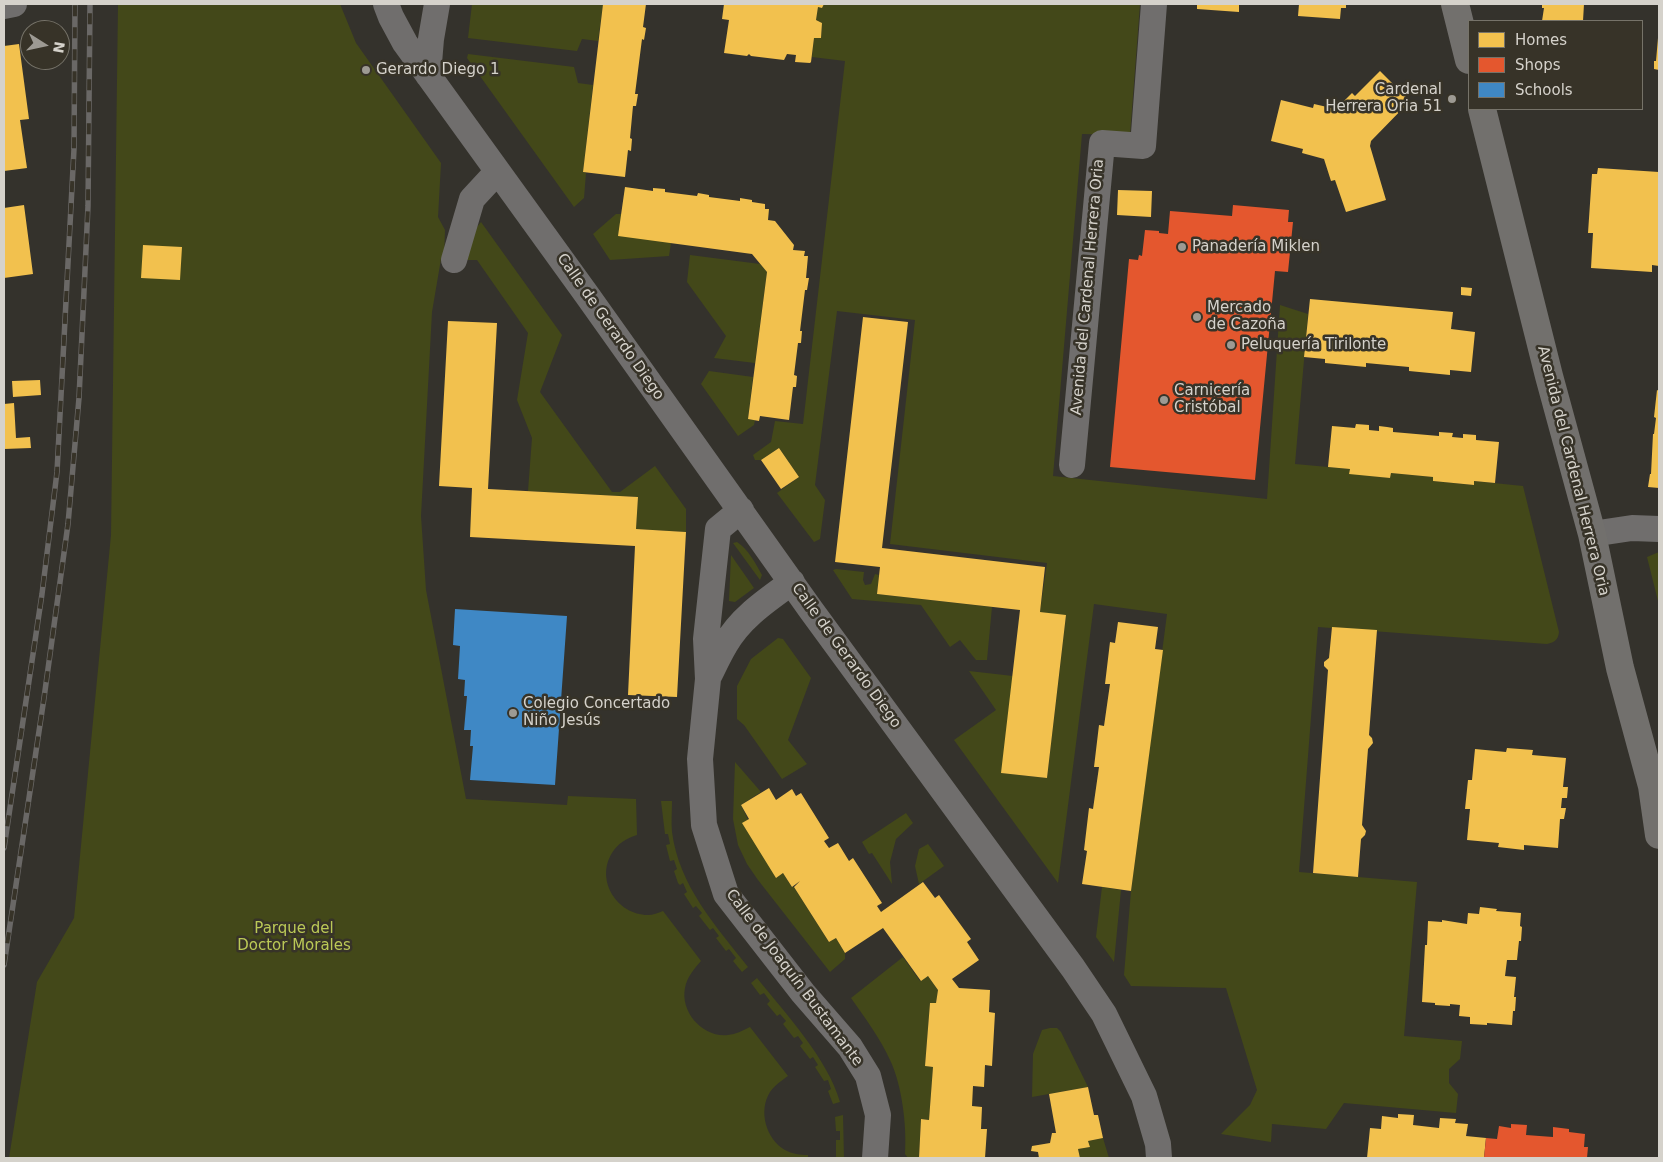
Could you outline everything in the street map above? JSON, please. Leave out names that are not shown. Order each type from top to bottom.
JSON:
[{"type":"main road","points":[[1455,4],[1468,56]]},
{"type":"main road","name":"Avenida del Cardenal Herrera Oria","points":[[1482,110],[1547,367],[1592,534],[1620,668],[1652,786],[1659,834]]},
{"type":"street","points":[[4,6],[14,4]]},
{"type":"street","name":"Calle de Gerardo Diego","points":[[386,4],[405,43],[792,582],[1073,968],[1104,1014],[1144,1096],[1158,1144],[1159,1158]]},
{"type":"street","points":[[428,75],[431,39],[437,4]]},
{"type":"street","name":"Avenida del Cardenal Herrera Oria","points":[[1072,465],[1102,142],[1144,146],[1154,4]]},
{"type":"street","points":[[454,260],[472,199],[497,172]]},
{"type":"street","name":"Calle de Joaquín Bustamante","points":[[742,510],[718,529],[706,639],[708,679],[700,759],[704,825],[726,894],[803,993],[850,1047],[868,1076],[878,1115],[875,1158]]},
{"type":"street","points":[[1592,534],[1632,528],[1659,530]]},
{"type":"street","name":"Calle de Joaquín Bustamante","points":[[708,679],[725,644],[747,618],[764,602],[792,582]]},
{"type":"green space","name":"Parque del Doctor Morales","points":[[118,4],[340,4],[356,43],[441,163],[438,217],[445,230],[444,259],[441,259],[432,312],[421,516],[426,590],[466,799],[567,805],[568,796],[636,799],[637,835],[626,839],[617,846],[607,863],[606,874],[612,894],[619,903],[637,913],[650,915],[663,911],[701,961],[689,977],[684,997],[686,1006],[695,1022],[702,1028],[719,1035],[734,1034],[750,1027],[788,1076],[770,1092],[766,1099],[764,1116],[769,1132],[778,1145],[790,1152],[808,1155],[808,1158],[9,1158],[37,982],[74,918],[111,535]]},
{"type":"green space","points":[[472,4],[603,4],[598,41],[582,39],[577,51],[468,38]]},
{"type":"green space","points":[[824,4],[1140,4],[1130,135],[1082,134],[1053,476],[1267,499],[1280,305],[1308,314],[1295,464],[1350,469],[1349,473],[1390,478],[1391,473],[1433,477],[1433,481],[1473,485],[1474,481],[1523,486],[1559,632],[1557,639],[1547,644],[1318,627],[1299,872],[1417,882],[1404,1036],[1462,1041],[1460,1059],[1449,1069],[1449,1083],[1458,1094],[1456,1113],[1344,1103],[1326,1129],[1272,1124],[1271,1142],[1221,1134],[1250,1105],[1257,1090],[1226,988],[1131,986],[1124,975],[1131,891],[1167,614],[1094,604],[1058,883],[954,740],[996,710],[969,671],[1013,676],[1002,773],[1047,778],[1066,616],[1040,612],[1047,563],[890,544],[915,320],[837,311],[815,485],[825,500],[820,539],[814,542],[777,493],[799,477],[779,448],[761,460],[755,460],[753,455],[771,442],[775,421],[803,424],[845,61],[812,57],[814,38],[821,38],[822,23],[816,20],[818,7],[822,8]]},
{"type":"green space","points":[[468,54],[574,67],[578,83],[593,85],[583,172],[586,173],[584,198],[574,207],[467,58]]},
{"type":"green space","points":[[616,214],[622,214],[671,243],[669,256],[610,260],[593,234]]},
{"type":"green space","points":[[481,222],[562,335],[540,392],[612,492],[620,492],[655,466],[686,509],[686,532],[636,529],[638,497],[528,491],[532,438],[517,400],[528,333],[477,260],[464,260],[465,242]]},
{"type":"green space","points":[[690,255],[760,264],[767,272],[755,363],[714,358],[726,336],[687,282]]},
{"type":"green space","points":[[709,371],[753,377],[748,419],[755,420],[754,425],[738,436],[701,384]]},
{"type":"green space","points":[[737,542],[745,549],[762,575],[760,580],[733,543]]},
{"type":"green space","points":[[1659,552],[1659,605],[1647,557]]},
{"type":"green space","points":[[731,555],[754,588],[735,602],[729,601]]},
{"type":"green space","points":[[833,570],[864,572],[863,580],[865,585],[871,584],[875,574],[879,575],[877,594],[992,607],[987,660],[976,660],[960,640],[950,647],[921,605],[852,599]]},
{"type":"green space","points":[[778,638],[783,639],[811,678],[788,740],[807,764],[782,779],[744,725],[737,719],[737,686],[751,659]]},
{"type":"green space","points":[[735,762],[761,792],[741,805],[776,878],[783,873],[829,942],[836,938],[845,953],[845,959],[830,972],[758,880],[747,864],[738,845],[733,819]]},
{"type":"green space","points":[[661,801],[672,801],[672,832],[682,870],[712,921],[748,967],[742,972],[733,961],[736,958],[729,949],[726,951],[716,938],[719,936],[713,928],[710,930],[699,916],[702,913],[696,906],[693,908],[684,894],[687,892],[683,883],[680,885],[678,883],[674,871],[677,869],[674,860],[670,861],[666,845],[670,844],[668,834],[665,834]]},
{"type":"green space","points":[[906,813],[913,823],[896,839],[890,862],[892,884],[872,853],[869,854],[862,842]]},
{"type":"green space","points":[[928,844],[944,866],[919,884],[915,866],[919,849]]},
{"type":"green space","points":[[1102,887],[1121,890],[1114,962],[1096,937]]},
{"type":"green space","points":[[903,957],[920,981],[928,976],[938,990],[936,1003],[930,1003],[925,1066],[933,1067],[929,1120],[921,1119],[919,1158],[908,1158],[905,1154],[903,1106],[898,1081],[890,1060],[877,1036],[851,998]]},
{"type":"green space","points":[[757,978],[816,1053],[826,1069],[840,1102],[833,1104],[828,1091],[831,1089],[828,1080],[824,1081],[815,1067],[818,1065],[813,1057],[810,1059],[800,1046],[803,1043],[798,1036],[794,1038],[783,1024],[786,1021],[780,1014],[777,1016],[767,1004],[770,1001],[764,993],[760,995],[751,983]]},
{"type":"green space","points":[[1057,1028],[1061,1032],[1088,1087],[1032,1097],[1033,1054],[1042,1030]]},
{"type":"green space","points":[[843,1115],[844,1158],[836,1158],[836,1140],[840,1140],[840,1131],[836,1131],[835,1117]]},
{"type":"green space","points":[[1103,1138],[1109,1158],[1080,1158],[1078,1149],[1090,1147],[1088,1141]]},
{"type":"building: Homes","points":[[603,4],[646,4],[643,27],[646,28],[644,40],[642,39],[635,94],[638,94],[636,106],[633,106],[630,138],[632,139],[631,151],[628,150],[625,177],[583,172]]},
{"type":"building: Homes","points":[[724,4],[824,4],[822,8],[818,7],[816,20],[822,23],[821,38],[814,38],[811,62],[795,62],[796,55],[787,54],[784,60],[751,56],[749,54],[747,56],[724,53],[729,20],[722,19]]},
{"type":"building: Homes","points":[[1197,4],[1239,4],[1239,12],[1197,9]]},
{"type":"building: Homes","points":[[1299,4],[1346,4],[1346,8],[1341,8],[1340,19],[1298,16]]},
{"type":"building: Homes","points":[[1542,4],[1584,4],[1583,20],[1542,20],[1544,8],[1542,8]]},
{"type":"building: Homes","points":[[1659,38],[1659,70],[1654,69]]},
{"type":"building: Homes","points":[[19,44],[20,70],[22,70],[29,119],[20,120],[27,168],[4,171],[4,46]]},
{"type":"building: Homes","points":[[1380,71],[1410,101],[1371,141],[1370,146],[1386,200],[1346,212],[1335,180],[1331,181],[1324,159],[1302,153],[1303,149],[1271,141],[1281,100],[1313,108],[1314,104],[1336,109],[1352,93],[1355,96]]},
{"type":"building: Homes","points":[[1598,168],[1659,172],[1659,266],[1652,265],[1652,272],[1591,268],[1593,233],[1588,233],[1592,174],[1597,174]]},
{"type":"building: Homes","points":[[625,187],[653,191],[653,188],[665,189],[665,192],[697,196],[698,193],[709,195],[709,197],[740,201],[740,198],[765,204],[765,209],[769,209],[768,220],[775,221],[794,245],[793,250],[805,251],[804,256],[808,256],[806,278],[809,278],[807,290],[805,290],[800,331],[802,331],[801,343],[798,343],[794,375],[797,376],[796,387],[793,387],[789,420],[760,416],[759,421],[748,419],[767,272],[752,254],[618,236]]},
{"type":"building: Homes","points":[[1118,190],[1152,191],[1151,217],[1117,215]]},
{"type":"building: Homes","points":[[24,205],[33,274],[4,278],[4,208]]},
{"type":"building: Homes","points":[[143,245],[182,247],[180,280],[141,278]]},
{"type":"building: Homes","points":[[1461,287],[1472,288],[1471,296],[1461,295]]},
{"type":"building: Homes","points":[[1310,299],[1453,312],[1451,329],[1475,332],[1471,372],[1450,370],[1450,375],[1409,371],[1409,367],[1366,363],[1366,367],[1325,363],[1325,359],[1304,357]]},
{"type":"building: Homes","points":[[863,317],[908,322],[882,548],[1045,567],[1040,612],[1066,615],[1047,778],[1001,773],[1020,610],[877,594],[880,567],[835,562]]},
{"type":"building: Homes","points":[[448,321],[497,323],[488,489],[638,497],[636,529],[686,532],[677,697],[628,695],[635,546],[470,537],[472,488],[439,486]]},
{"type":"building: Homes","points":[[40,380],[41,395],[13,397],[12,381]]},
{"type":"building: Homes","points":[[1657,390],[1659,391],[1659,488],[1648,487],[1651,474]]},
{"type":"building: Homes","points":[[14,403],[16,438],[30,437],[31,448],[4,449],[4,404]]},
{"type":"building: Homes","points":[[1356,424],[1369,425],[1369,430],[1379,431],[1379,426],[1393,428],[1393,432],[1439,436],[1439,432],[1453,433],[1452,437],[1463,438],[1463,434],[1476,435],[1476,440],[1499,442],[1495,483],[1474,481],[1474,485],[1433,481],[1433,477],[1391,473],[1390,478],[1349,474],[1350,469],[1328,467],[1332,426],[1355,428]]},
{"type":"building: Homes","points":[[779,448],[799,477],[781,489],[761,460]]},
{"type":"building: Homes","points":[[1118,622],[1158,627],[1155,649],[1163,650],[1131,891],[1082,884],[1087,851],[1084,850],[1089,808],[1093,809],[1099,767],[1094,767],[1099,725],[1104,726],[1110,684],[1105,684],[1110,642],[1115,643]]},
{"type":"building: Homes","points":[[1332,627],[1377,630],[1369,735],[1373,743],[1368,749],[1362,825],[1366,831],[1361,839],[1358,877],[1313,873],[1328,670],[1324,666],[1324,662],[1329,658]]},
{"type":"building: Homes","points":[[1507,748],[1533,750],[1532,755],[1566,758],[1563,787],[1568,787],[1567,798],[1562,798],[1561,808],[1566,808],[1564,819],[1560,819],[1558,848],[1524,845],[1524,850],[1498,847],[1499,843],[1467,840],[1470,809],[1465,809],[1468,780],[1472,780],[1475,749],[1506,752]]},
{"type":"building: Homes","points":[[769,788],[776,800],[792,789],[796,796],[801,793],[829,838],[824,841],[829,848],[838,843],[849,861],[853,858],[882,903],[877,906],[881,912],[923,882],[935,898],[939,895],[971,939],[967,942],[979,960],[952,979],[959,988],[990,990],[989,1012],[995,1013],[992,1066],[985,1065],[984,1087],[973,1086],[972,1106],[982,1107],[981,1129],[987,1129],[985,1158],[919,1158],[921,1119],[929,1120],[933,1067],[925,1066],[930,1003],[936,1003],[938,990],[928,976],[921,981],[883,928],[845,953],[836,938],[829,942],[794,887],[800,881],[792,887],[783,873],[776,878],[742,823],[749,819],[741,805]]},
{"type":"building: Homes","points":[[1480,907],[1497,909],[1496,911],[1521,913],[1521,941],[1519,941],[1517,960],[1507,960],[1505,976],[1516,977],[1515,1011],[1513,1011],[1512,1025],[1470,1024],[1470,1017],[1459,1016],[1460,1005],[1435,1005],[1435,1003],[1422,1002],[1428,921],[1442,922],[1442,920],[1467,924],[1468,913],[1479,914]]},
{"type":"building: Homes","points":[[1088,1087],[1094,1115],[1098,1115],[1103,1138],[1088,1141],[1090,1147],[1078,1149],[1080,1158],[1039,1158],[1038,1152],[1031,1151],[1032,1146],[1050,1143],[1052,1133],[1056,1133],[1049,1094]]},
{"type":"building: Homes","points":[[1398,1114],[1414,1115],[1413,1125],[1439,1128],[1440,1118],[1456,1119],[1455,1123],[1468,1124],[1466,1136],[1486,1138],[1484,1158],[1367,1158],[1370,1128],[1381,1129],[1382,1116],[1398,1118]]},
{"type":"building: Shops","name":"Mercado de Cazoña","points":[[1233,205],[1289,210],[1288,222],[1293,222],[1288,272],[1275,271],[1255,480],[1110,467],[1129,259],[1138,260],[1139,255],[1142,256],[1145,230],[1168,234],[1170,211],[1232,216]]},
{"type":"building: Shops","points":[[1511,1124],[1527,1125],[1526,1135],[1553,1137],[1553,1127],[1585,1134],[1584,1147],[1588,1147],[1587,1158],[1484,1158],[1486,1138],[1497,1139],[1499,1126],[1511,1128]]},
{"type":"building: Schools","name":"Colegio Concertado Niño Jesús","points":[[455,609],[567,616],[555,785],[470,780],[473,746],[470,746],[471,730],[464,730],[467,696],[464,696],[465,680],[458,679],[460,646],[453,645]]},
{"type":"railway","points":[[4,848],[42,594],[57,472],[74,149],[75,4]]},
{"type":"railway","points":[[4,965],[68,524],[79,398],[88,206],[90,4]]},
{"type":"place","name":"Gerardo Diego 1","points":[[366,70]]},
{"type":"place","name":"Cardenal Herrera Oria 51","points":[[1452,99]]},
{"type":"place","name":"Panadería Miklen","points":[[1182,247]]},
{"type":"place","name":"Mercado de Cazoña","points":[[1197,317]]},
{"type":"place","name":"Peluquería Tirilonte","points":[[1231,345]]},
{"type":"place","name":"Carnicería Cristóbal","points":[[1164,400]]},
{"type":"place","name":"Colegio Concertado Niño Jesús","points":[[513,713]]}]
